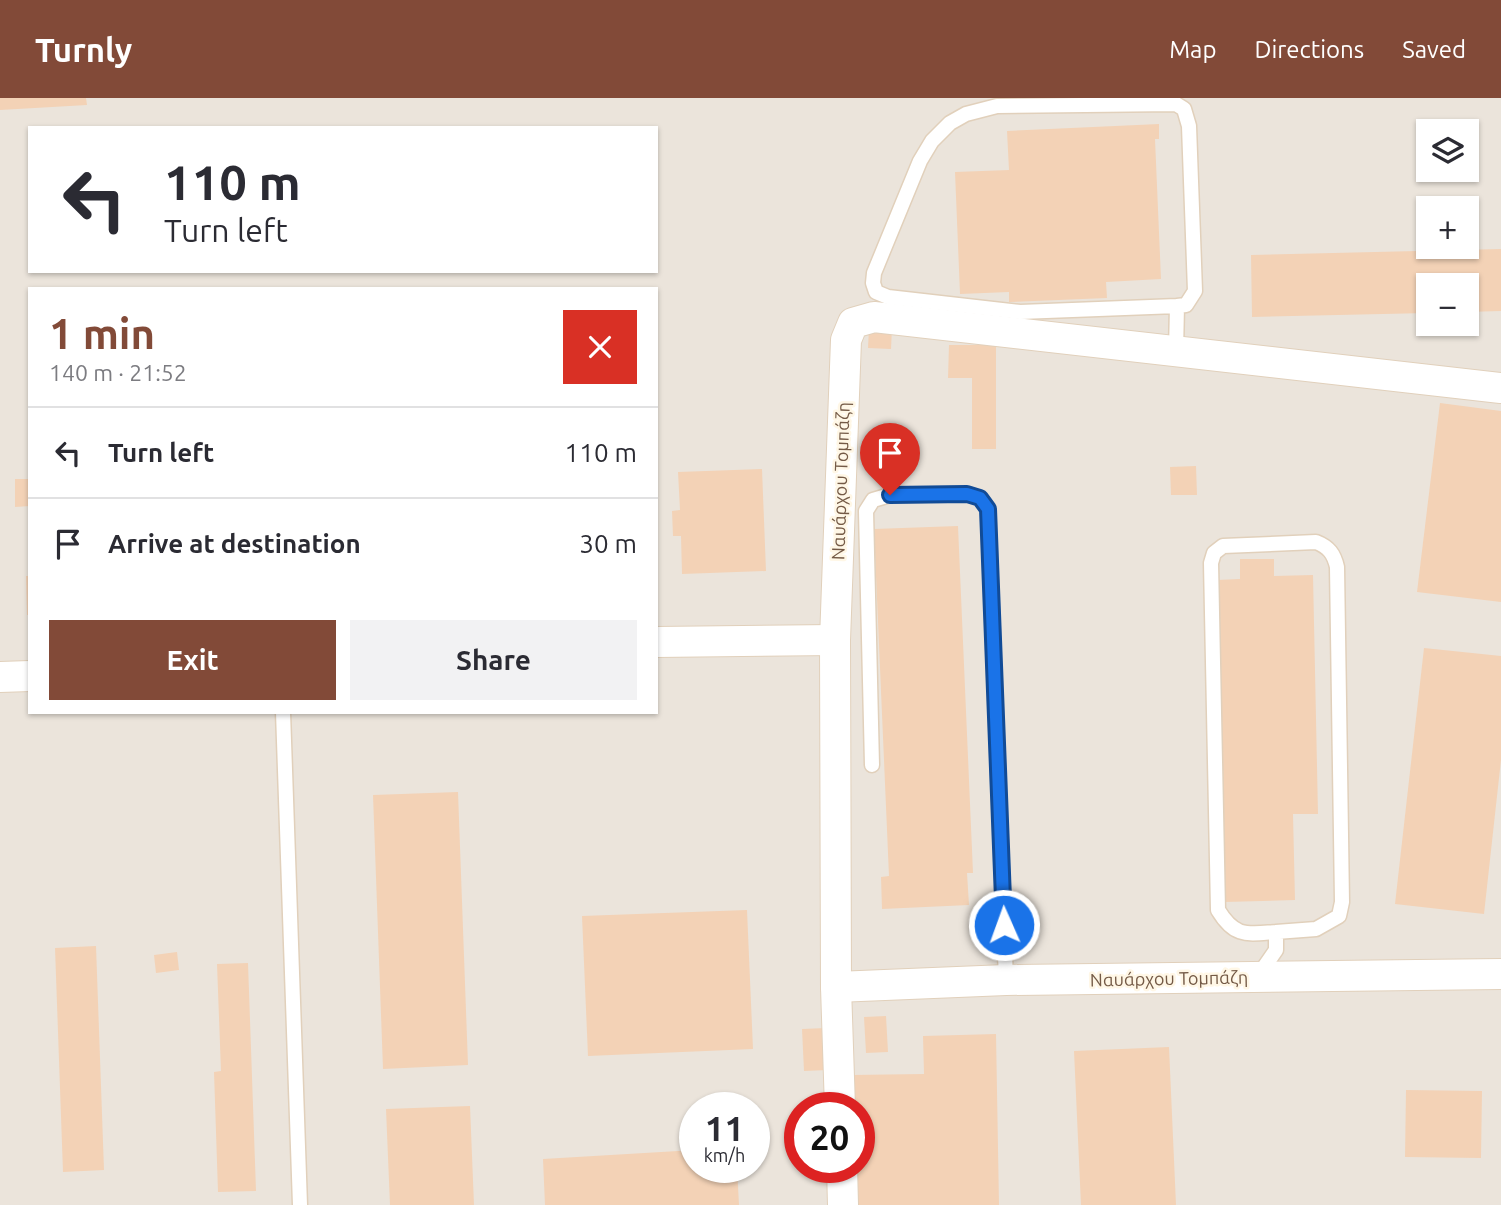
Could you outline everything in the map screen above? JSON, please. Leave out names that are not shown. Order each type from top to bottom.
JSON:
[{"type":"street","name":"Ναυάρχου Τομπάζη","points":[[839,1092],[836,987],[835,640],[846,340],[852,323],[874,317],[1176,351]]},
{"type":"street","points":[[1176,351],[1501,388]]},
{"type":"street","points":[[658,642],[835,640]]},
{"type":"street","points":[[0,677],[28,676]]},
{"type":"street","name":"Ναυάρχου Τομπάζη","points":[[836,987],[1006,980],[1501,974]]},
{"type":"street","points":[[842,1183],[843,1205]]},
{"type":"lane","points":[[1177,104],[1184,109],[1189,126],[1195,292],[1186,305],[1177,306],[1020,312],[888,297],[876,292],[873,283],[874,273],[920,161],[932,141],[950,123],[966,114],[997,106],[1177,104]]},
{"type":"lane","points":[[1176,351],[1177,306]]},
{"type":"lane","points":[[872,765],[866,511],[873,500],[890,495],[967,494],[980,498],[988,509],[1006,980]]},
{"type":"lane","points":[[1316,542],[1326,546],[1335,555],[1337,567],[1342,902],[1339,916],[1316,929],[1276,932],[1243,934],[1224,921],[1218,910],[1211,563],[1214,553],[1223,546],[1316,542]]},
{"type":"lane","points":[[283,714],[300,1205]]},
{"type":"lane","points":[[1258,976],[1276,950],[1276,932]]},
{"type":"shaded area","points":[[0,98],[1501,98],[1501,1205],[0,1205]]},
{"type":"building","points":[[0,98],[86,98],[87,105],[0,110]]},
{"type":"building","points":[[1159,124],[1159,139],[1155,139],[1161,279],[1106,282],[1107,298],[1009,302],[1009,292],[960,294],[955,172],[1009,170],[1007,131]]},
{"type":"building","points":[[1501,249],[1501,311],[1479,312],[1479,273],[1416,273],[1416,313],[1252,317],[1251,255],[1416,251],[1416,259],[1479,259],[1479,250]]},
{"type":"building","points":[[869,328],[892,328],[891,349],[868,348]]},
{"type":"building","points":[[949,345],[996,345],[996,449],[972,449],[972,378],[948,378]]},
{"type":"building","points":[[1440,403],[1501,411],[1501,602],[1417,592]]},
{"type":"building","points":[[1196,466],[1197,495],[1171,495],[1170,467]]},
{"type":"building","points":[[762,469],[766,571],[682,574],[681,536],[673,536],[672,511],[680,510],[678,472]]},
{"type":"building","points":[[15,479],[28,479],[28,506],[15,507]]},
{"type":"building","points":[[958,526],[973,873],[967,873],[969,905],[882,909],[881,877],[889,876],[874,529]]},
{"type":"building","points":[[1240,559],[1274,559],[1274,576],[1313,575],[1318,814],[1293,814],[1295,900],[1224,902],[1217,580],[1240,579]]},
{"type":"building","points":[[26,576],[28,576],[28,615]]},
{"type":"building","points":[[1424,648],[1501,656],[1501,760],[1484,914],[1395,904]]},
{"type":"building","points":[[458,792],[468,1065],[383,1069],[373,795]]},
{"type":"building","points":[[747,910],[753,1049],[588,1056],[582,916]]},
{"type":"building","points":[[96,946],[104,1170],[63,1172],[55,948]]},
{"type":"building","points":[[177,952],[179,970],[156,973],[154,955]]},
{"type":"building","points":[[248,963],[256,1191],[218,1192],[214,1072],[221,1071],[217,964]]},
{"type":"building","points":[[886,1016],[888,1052],[866,1053],[864,1017]]},
{"type":"building","points":[[826,1028],[828,1070],[804,1071],[802,1029]]},
{"type":"building","points":[[996,1034],[999,1205],[853,1205],[853,1183],[875,1183],[875,1092],[852,1092],[851,1075],[924,1074],[923,1036]]},
{"type":"building","points":[[1169,1047],[1176,1205],[1081,1205],[1074,1051]]},
{"type":"building","points":[[1406,1090],[1482,1091],[1481,1158],[1405,1157]]},
{"type":"building","points":[[470,1106],[474,1205],[390,1205],[386,1109]]},
{"type":"building","points":[[679,1151],[679,1183],[738,1183],[739,1205],[545,1205],[543,1159]]},
{"type":"route","points":[[890,495],[967,494],[980,498],[988,509],[1004,925]]}]
